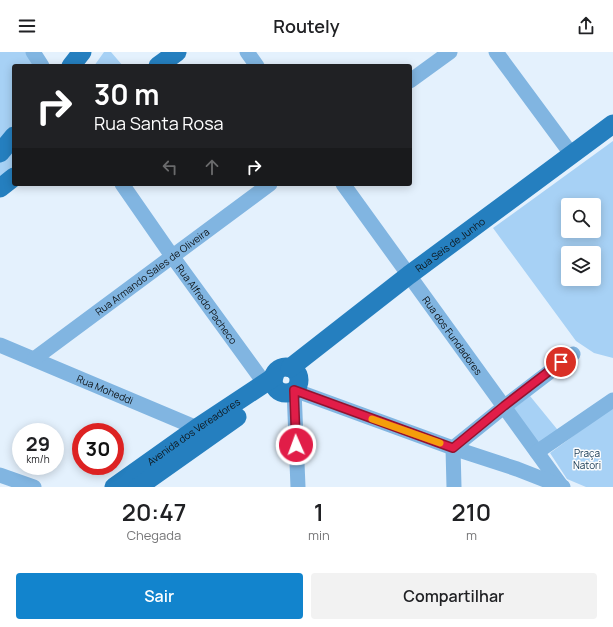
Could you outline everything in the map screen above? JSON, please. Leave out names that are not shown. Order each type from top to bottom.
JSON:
[{"type":"main road","points":[[73,64],[82,52]]},
{"type":"main road","points":[[161,64],[177,52]]},
{"type":"main road","name":"Rua Seis de Junho","points":[[278,385],[297,386],[297,374],[290,368],[409,275],[613,124]]},
{"type":"main road","points":[[0,153],[12,138]]},
{"type":"main road","points":[[0,188],[12,179]]},
{"type":"main road","name":"Avenida dos Vereadores","points":[[114,487],[278,385]]},
{"type":"main road","name":"Avenida dos Vereadores","points":[[138,487],[203,432]]},
{"type":"street","points":[[33,52],[41,64]]},
{"type":"street","points":[[247,52],[256,64]]},
{"type":"street","points":[[412,80],[450,52]]},
{"type":"street","points":[[496,52],[572,155]]},
{"type":"street","name":"Rua Alfredo Pacheco","points":[[123,186],[172,256],[278,385]]},
{"type":"street","name":"Rua Armando Sales de Oliveira","points":[[34,359],[267,186]]},
{"type":"street","name":"Rua dos Fundadores","points":[[344,186],[562,487]]},
{"type":"street","name":"Rua Moheddi","points":[[0,345],[203,432]]},
{"type":"street","points":[[453,448],[504,406],[573,354]]},
{"type":"street","points":[[278,385],[562,487]]},
{"type":"street","points":[[278,385],[298,487]]},
{"type":"street","points":[[537,452],[613,400]]},
{"type":"street","points":[[453,448],[454,487]]},
{"type":"street","points":[[0,475],[34,487]]},
{"type":"green space","points":[[0,52],[27,52],[36,64],[12,64],[12,133],[0,148]]},
{"type":"green space","points":[[104,52],[111,52],[121,64],[95,64]]},
{"type":"green space","points":[[613,141],[613,358],[594,353],[576,341],[493,228]]},
{"type":"green space","points":[[12,144],[12,178],[0,189],[0,159]]},
{"type":"green space","points":[[530,396],[561,434],[540,449],[513,409]]},
{"type":"green space","name":"Praça Natori","points":[[613,407],[613,487],[586,487],[567,479],[550,453]]},
{"type":"slow traffic","points":[[372,419],[440,443]]},
{"type":"route","points":[[296,445],[294,390],[453,448],[561,362]]}]
